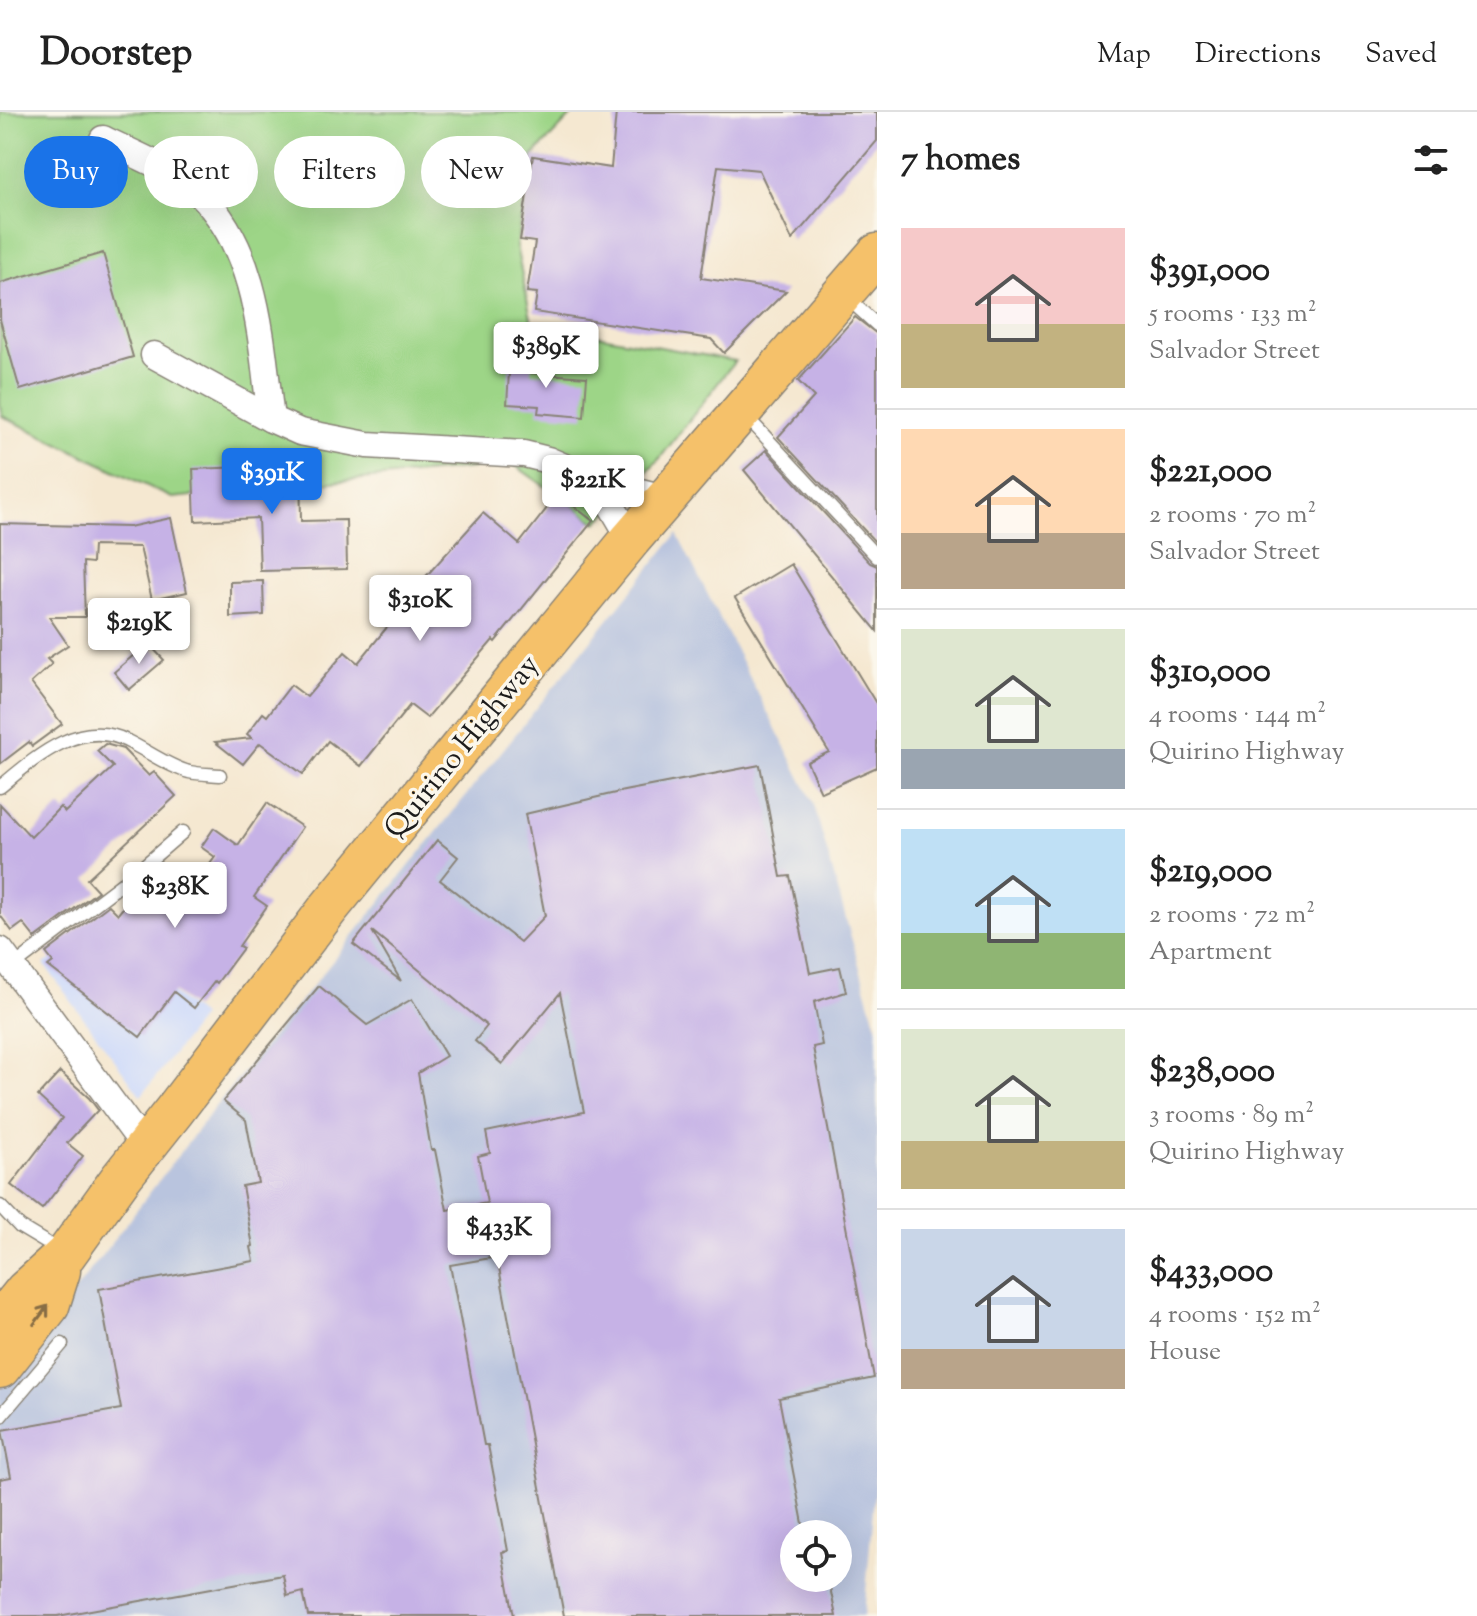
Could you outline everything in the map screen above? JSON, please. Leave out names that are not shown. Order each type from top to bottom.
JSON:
[{"type":"main road","name":"Quirino Highway","points":[[0,1322],[25,1291],[66,1254],[328,909],[631,539],[877,254]]},
{"type":"main road","name":"Quirino Highway","points":[[0,1368],[49,1306],[66,1254]]},
{"type":"street","points":[[128,152],[199,192],[227,228],[246,268],[258,316],[271,419]]},
{"type":"street","points":[[154,355],[300,432],[367,445],[524,454],[548,460],[597,481],[665,498]]},
{"type":"street","points":[[597,481],[631,539]]},
{"type":"street","points":[[6,959],[145,1147]]},
{"type":"lane","points":[[843,294],[877,325]]},
{"type":"lane","points":[[742,412],[877,557]]},
{"type":"lane","points":[[0,787],[30,762],[62,742],[82,735],[104,733],[125,739],[187,771],[220,775]]},
{"type":"lane","points":[[6,959],[132,876],[183,832]]},
{"type":"lane","points":[[0,1206],[20,1227],[66,1254]]},
{"type":"lane","points":[[0,1417],[62,1344]]},
{"type":"shaded area","points":[[677,534],[813,802],[877,1029],[877,1461],[864,1616],[0,1616],[0,1389],[215,1107]]},
{"type":"shaded area","points":[[96,931],[202,1017],[141,1096],[44,964]]},
{"type":"green space","points":[[0,112],[575,112],[532,157],[532,136],[421,136],[421,208],[523,208],[516,246],[532,323],[735,361],[660,458],[597,523],[513,464],[172,498],[2,416]]},
{"type":"building","points":[[616,112],[877,112],[877,141],[792,240],[759,170],[718,166],[701,278],[786,291],[724,353],[711,339],[534,312],[537,293],[527,292],[535,242],[520,240],[525,208],[532,208],[533,156],[611,168]]},
{"type":"building","points":[[103,253],[133,357],[20,390],[0,320],[0,283]]},
{"type":"building","points":[[855,317],[877,334],[877,544],[778,437],[814,397],[798,381]]},
{"type":"building","points":[[510,357],[532,358],[531,373],[587,377],[584,417],[538,413],[539,406],[507,404]]},
{"type":"building","points":[[766,450],[870,563],[877,566],[877,631],[744,470]]},
{"type":"building","points":[[300,465],[301,521],[346,520],[347,569],[260,571],[258,518],[195,521],[193,469]]},
{"type":"building","points":[[558,494],[593,521],[495,642],[493,640],[427,718],[410,705],[361,766],[328,741],[303,774],[260,743],[243,764],[215,742],[252,738],[247,734],[263,713],[267,716],[291,685],[307,697],[345,652],[358,663],[392,621],[384,614],[414,579],[420,583],[483,513],[519,544]]},
{"type":"building","points":[[171,518],[187,592],[152,600],[140,547],[93,546],[92,563],[83,562],[85,617],[49,617],[68,645],[47,659],[52,664],[31,683],[62,724],[32,746],[29,742],[0,764],[0,524],[129,527]]},
{"type":"building","points":[[791,564],[877,705],[877,767],[821,792],[807,762],[829,752],[735,598]]},
{"type":"building","points":[[263,581],[264,615],[230,617],[230,582]]},
{"type":"building","points":[[148,643],[164,660],[129,690],[114,672]]},
{"type":"building","points":[[105,744],[123,749],[149,776],[154,772],[176,796],[87,879],[98,891],[35,938],[23,923],[12,931],[0,915],[0,804],[31,837],[60,807],[65,812],[113,767],[97,751]]},
{"type":"building","points":[[760,765],[781,877],[790,876],[810,973],[840,967],[846,992],[814,1002],[822,1045],[813,1047],[874,1378],[779,1398],[802,1520],[780,1520],[780,1592],[831,1592],[836,1616],[564,1616],[497,1257],[450,1265],[484,1445],[488,1445],[508,1551],[502,1552],[514,1616],[308,1616],[303,1592],[287,1596],[283,1575],[58,1616],[0,1616],[0,1479],[11,1477],[2,1430],[121,1409],[99,1289],[254,1261],[242,1186],[258,1183],[246,1120],[223,1101],[319,986],[367,1025],[412,999],[446,1056],[418,1073],[431,1150],[435,1150],[447,1210],[487,1203],[478,1156],[490,1153],[486,1132],[584,1112],[560,993],[502,1064],[475,1041],[487,1026],[372,931],[401,981],[353,944],[437,840],[458,857],[440,880],[520,942],[545,916],[525,814]]},
{"type":"building","points":[[267,803],[302,827],[254,897],[267,906],[239,946],[243,948],[194,1008],[174,992],[140,1037],[48,966],[53,962],[46,953],[109,905],[118,914],[147,878],[183,902],[215,857],[201,847],[214,828],[238,845]]},
{"type":"building","points":[[60,1072],[98,1110],[67,1143],[83,1156],[42,1209],[11,1185],[62,1118],[38,1096]]}]
